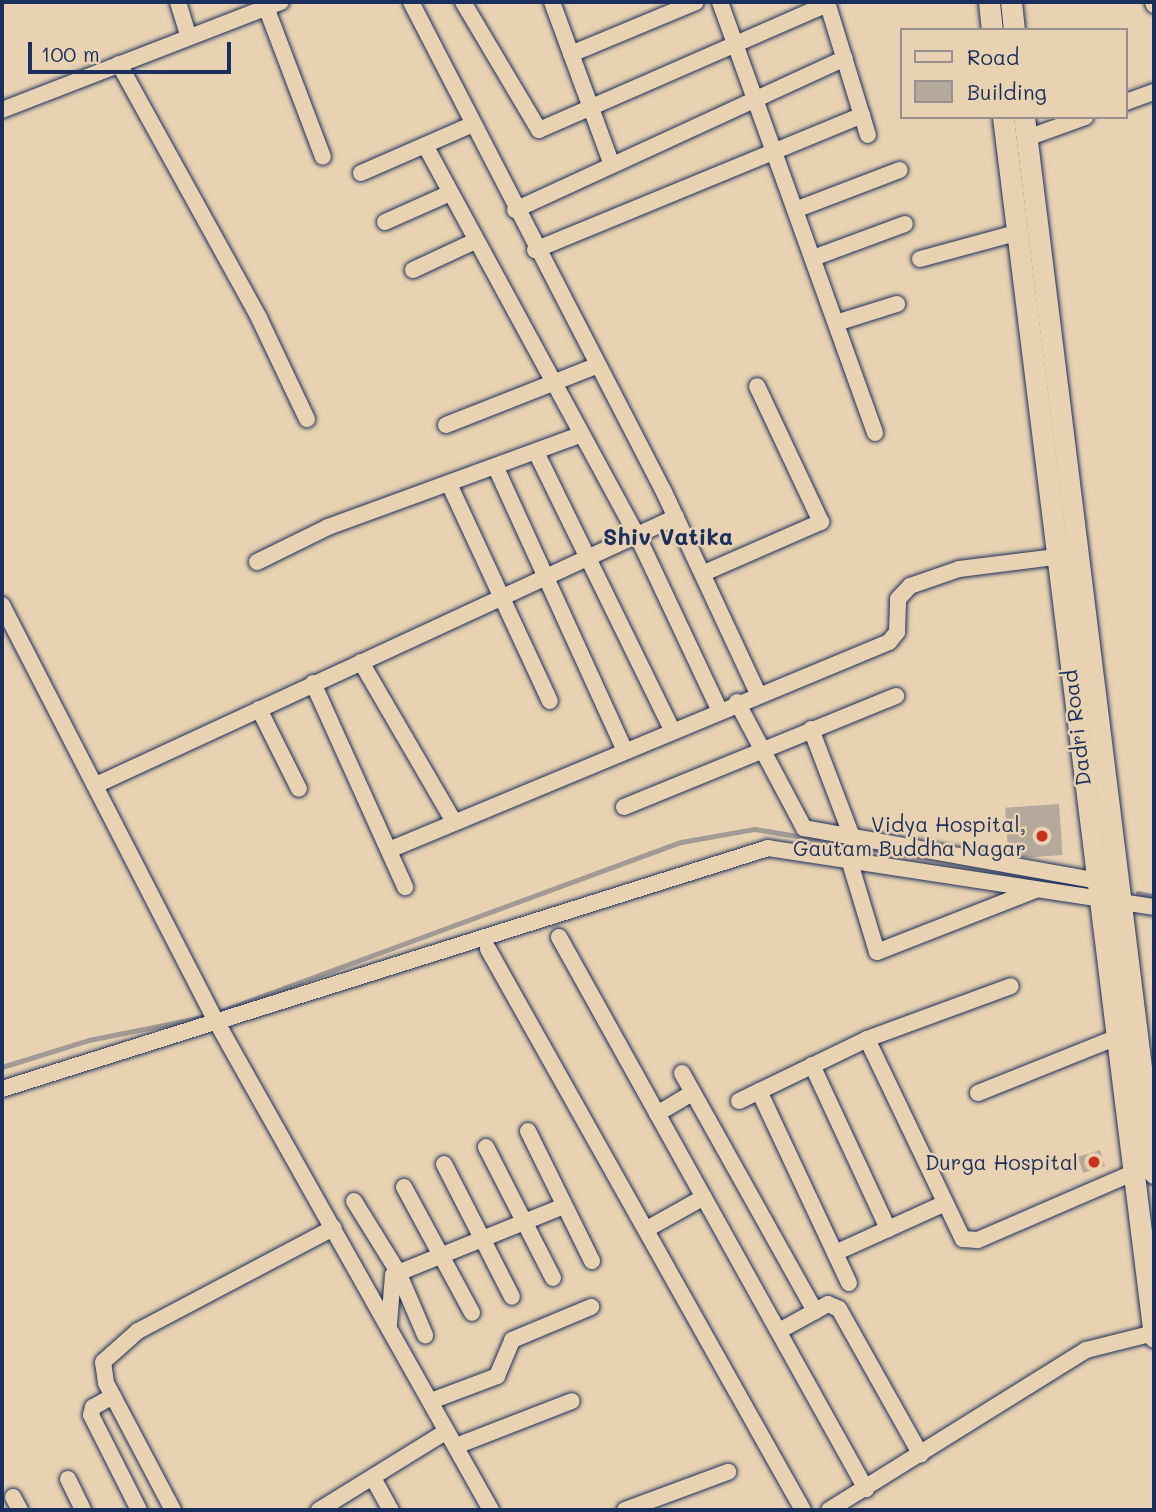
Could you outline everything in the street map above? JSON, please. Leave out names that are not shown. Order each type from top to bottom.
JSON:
[{"type":"street","points":[[178,2],[188,35]]},
{"type":"street","points":[[411,2],[535,250],[676,517],[758,694]]},
{"type":"street","points":[[463,2],[534,126],[546,130],[591,108],[736,47],[827,3],[868,135]]},
{"type":"street","points":[[571,54],[696,2]]},
{"type":"street","points":[[720,2],[875,433]]},
{"type":"street","points":[[989,2],[992,28]]},
{"type":"street","points":[[1011,2],[1014,28]]},
{"type":"street","points":[[556,3],[571,54],[611,162]]},
{"type":"street","points":[[2,110],[273,4],[323,158]]},
{"type":"street","points":[[515,210],[611,162],[845,58]]},
{"type":"street","points":[[119,64],[259,318],[307,419]]},
{"type":"street","points":[[1128,101],[1154,92]]},
{"type":"street","points":[[535,250],[862,115]]},
{"type":"street","name":"Dadri Road","points":[[1003,119],[1096,889],[1154,1335]]},
{"type":"street","points":[[1026,128],[1074,119]]},
{"type":"street","points":[[362,173],[471,125]]},
{"type":"street","name":"Dadri Road","points":[[1026,128],[1118,902],[1154,1173]]},
{"type":"street","points":[[425,145],[550,384],[637,535],[719,709]]},
{"type":"street","points":[[796,209],[900,170]]},
{"type":"street","points":[[385,222],[450,193]]},
{"type":"street","points":[[813,258],[905,224]]},
{"type":"street","points":[[920,259],[1016,233]]},
{"type":"street","points":[[413,270],[475,241]]},
{"type":"street","points":[[836,323],[897,304]]},
{"type":"street","points":[[446,425],[596,366]]},
{"type":"street","points":[[704,573],[821,522],[757,386]]},
{"type":"street","points":[[257,562],[338,523],[497,470],[580,435]]},
{"type":"street","points":[[537,454],[590,556],[671,728]]},
{"type":"street","points":[[497,470],[550,576],[624,749]]},
{"type":"street","points":[[450,486],[550,701]]},
{"type":"street","points":[[96,785],[676,517]]},
{"type":"street","points":[[389,850],[671,728],[889,642],[899,624],[898,599],[909,586],[959,569],[1056,556]]},
{"type":"street","points":[[2,605],[214,1016],[491,1510]]},
{"type":"street","points":[[361,662],[454,822]]},
{"type":"street","points":[[313,683],[405,887]]},
{"type":"street","points":[[624,807],[760,748],[896,696]]},
{"type":"street","points":[[737,702],[799,824],[1096,889],[1118,902],[1154,907]]},
{"type":"street","points":[[258,709],[299,789]]},
{"type":"street","points":[[811,729],[852,837]]},
{"type":"street","points":[[2,1089],[214,1016],[747,852],[848,856],[1035,890],[1096,889]]},
{"type":"street","points":[[848,856],[877,952],[1035,890]]},
{"type":"street","points":[[559,937],[866,1489]]},
{"type":"street","points":[[488,949],[803,1510]]},
{"type":"street","points":[[739,1101],[867,1039],[1010,986]]},
{"type":"street","points":[[978,1093],[1115,1038]]},
{"type":"street","points":[[867,1039],[958,1235],[978,1240],[1133,1173]]},
{"type":"street","points":[[812,1065],[888,1229]]},
{"type":"street","points":[[682,1073],[815,1311]]},
{"type":"street","points":[[759,1091],[849,1283]]},
{"type":"street","points":[[657,1114],[692,1093]]},
{"type":"street","points":[[528,1131],[592,1261]]},
{"type":"street","points":[[486,1147],[553,1278]]},
{"type":"street","points":[[444,1164],[512,1297]]},
{"type":"street","points":[[404,1187],[472,1312]]},
{"type":"street","points":[[647,1229],[704,1196]]},
{"type":"street","points":[[354,1201],[398,1272],[425,1335]]},
{"type":"street","points":[[835,1253],[943,1204]]},
{"type":"street","points":[[389,1326],[388,1285],[398,1272],[564,1206]]},
{"type":"street","points":[[173,1510],[101,1368],[130,1337],[333,1228]]},
{"type":"street","points":[[779,1331],[828,1304],[839,1309],[921,1455]]},
{"type":"street","points":[[431,1401],[502,1373],[512,1340],[591,1307]]},
{"type":"street","points":[[829,1510],[1086,1350],[1154,1335]]},
{"type":"street","points":[[113,1396],[93,1407],[91,1415],[139,1510]]},
{"type":"street","points":[[456,1446],[572,1401]]},
{"type":"street","points":[[324,1509],[447,1431]]},
{"type":"street","points":[[625,1510],[728,1472]]},
{"type":"street","points":[[373,1478],[390,1510]]},
{"type":"street","points":[[68,1479],[83,1510]]},
{"type":"street","points":[[129,1491],[156,1479]]},
{"type":"building","points":[[1059,804],[1063,855],[1009,859],[1005,808]]},
{"type":"building","points":[[1100,1150],[1105,1166],[1083,1173],[1078,1157]]},
{"type":"waterway","points":[[216,1013],[681,842],[755,829],[905,854]]},
{"type":"waterway","points":[[1138,893],[1154,896]]},
{"type":"waterway","points":[[2,1067],[89,1040],[208,1016]]},
{"type":"place","name":"Vidya Hospital, Gautam Buddha Nagar","points":[[1042,836]]},
{"type":"place","name":"Durga Hospital","points":[[1094,1162]]},
{"type":"district","name":"Shiv Vatika","points":[[668,536]]}]
